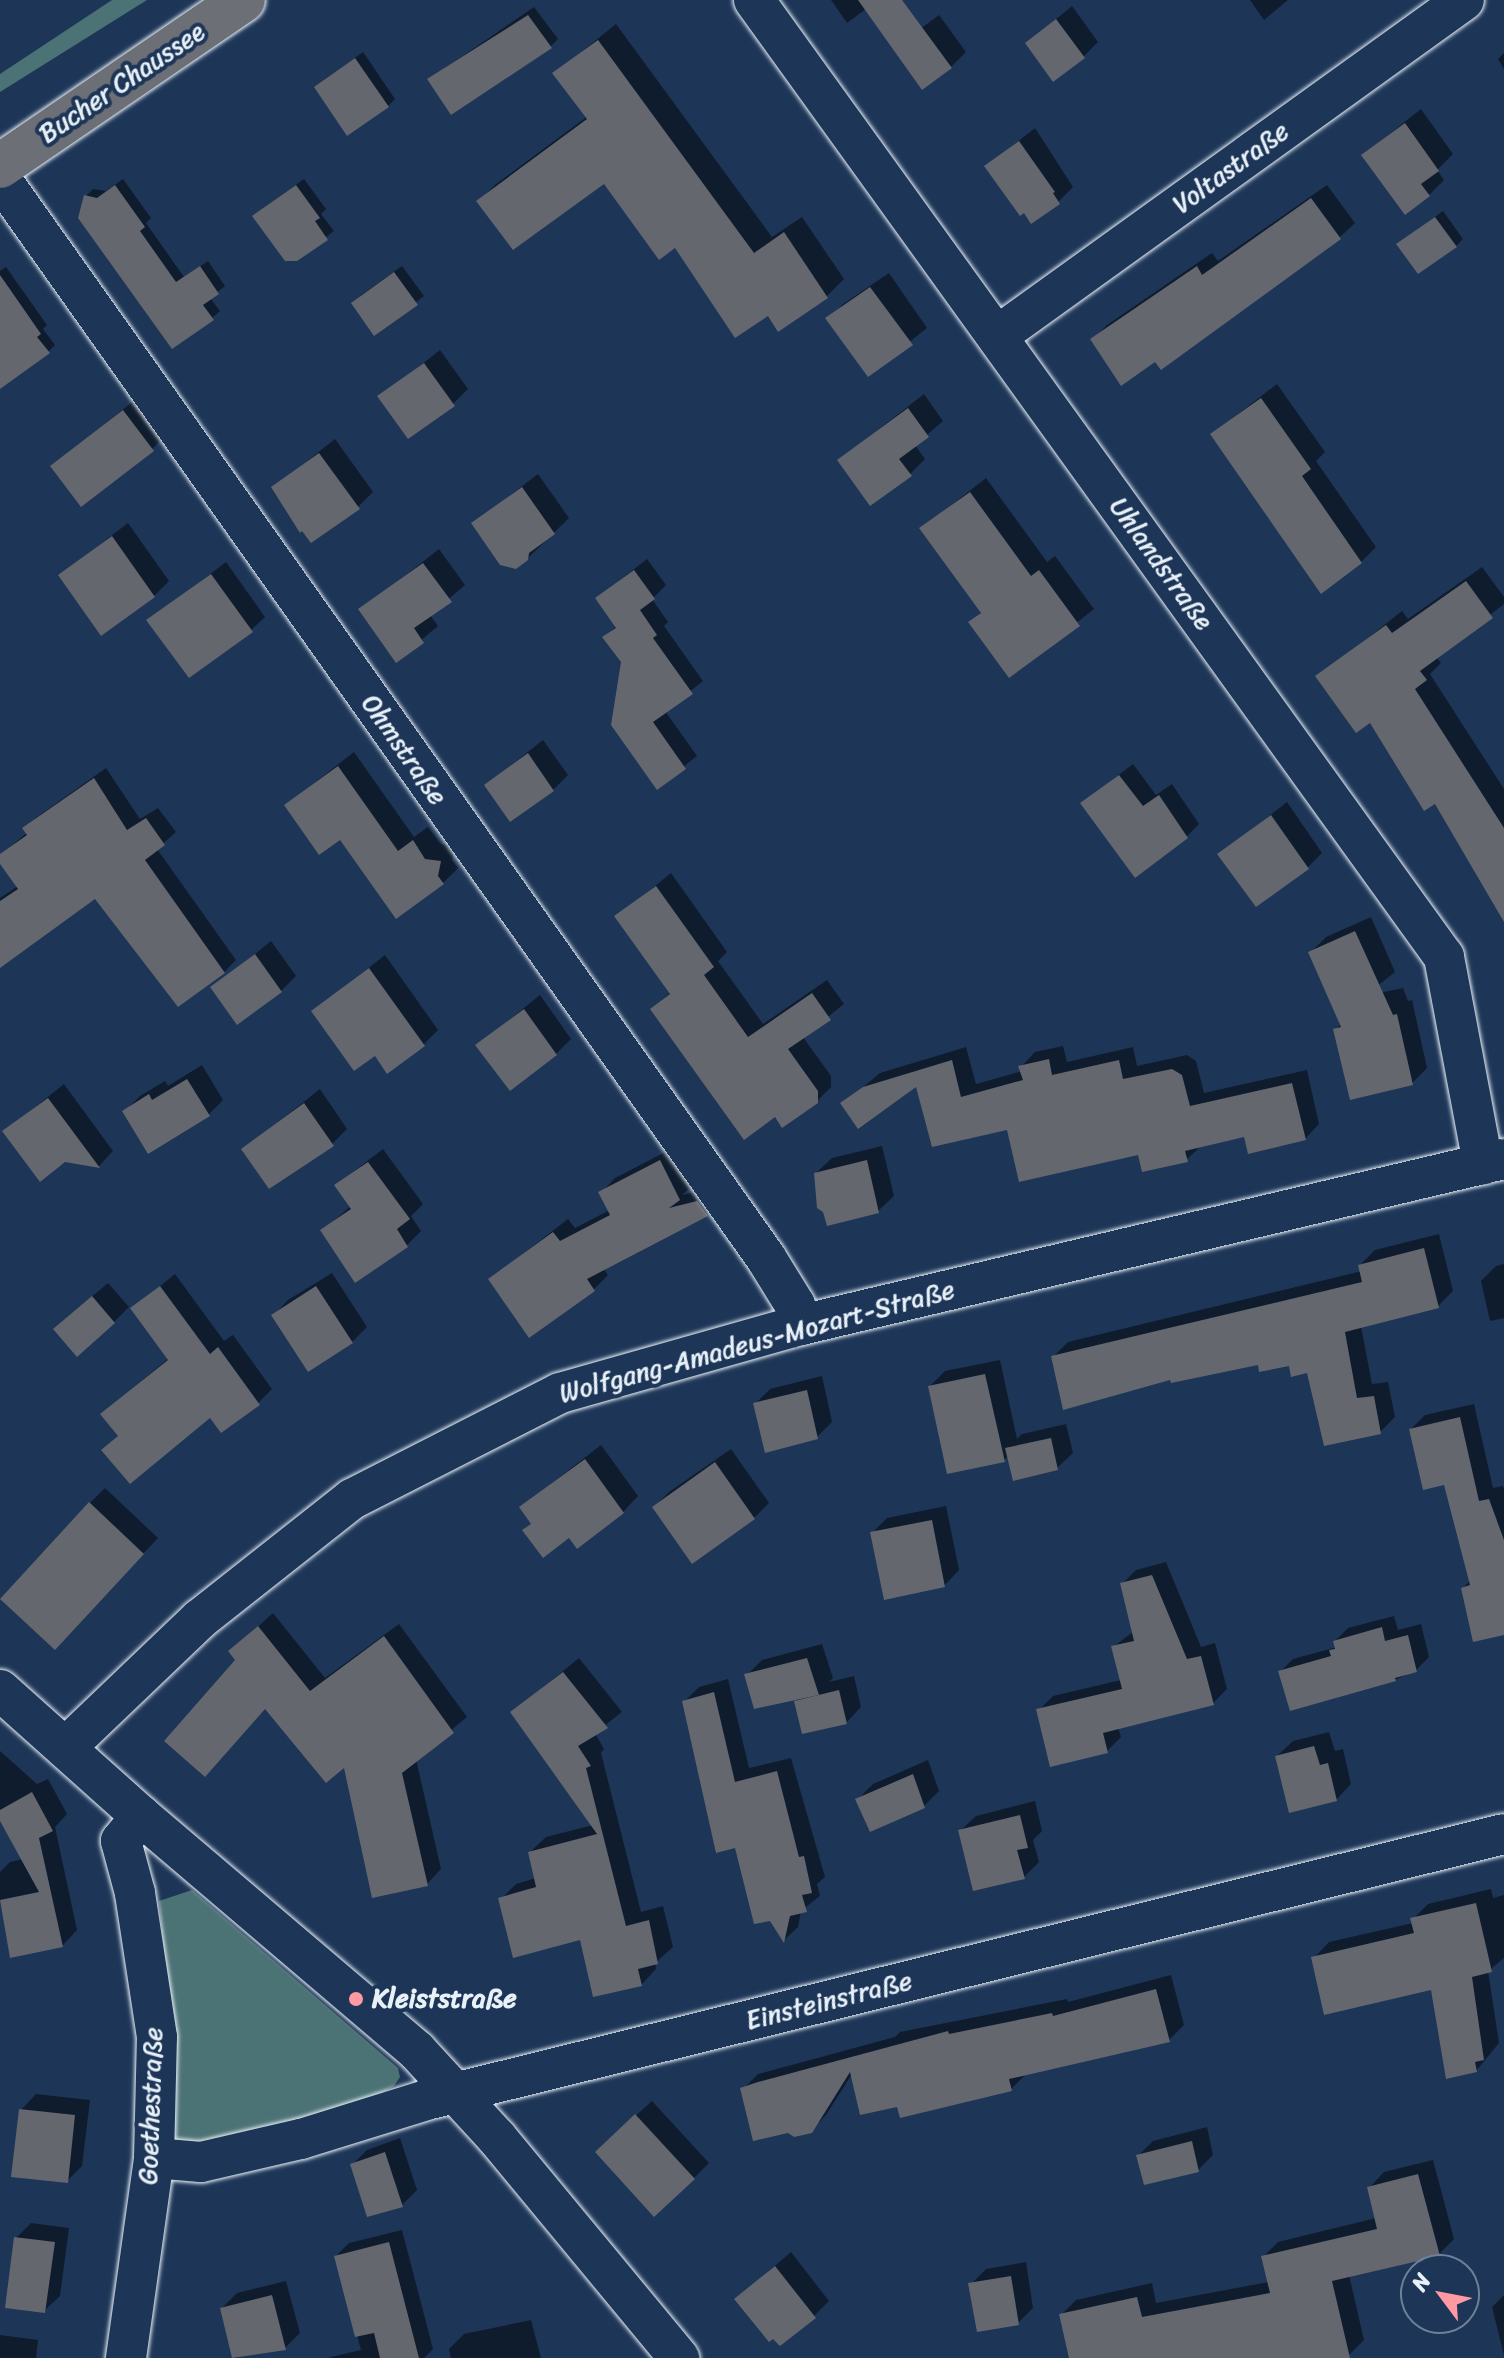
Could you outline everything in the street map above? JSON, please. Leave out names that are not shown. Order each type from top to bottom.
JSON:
[{"type":"main road","name":"Bucher Chaussee","points":[[0,166],[243,0]]},
{"type":"street","name":"Uhlandstraße","points":[[754,0],[1444,957],[1494,1162]]},
{"type":"street","name":"Voltastraße","points":[[997,336],[1464,0]]},
{"type":"street","name":"Ohmstraße","points":[[0,178],[766,1258],[795,1305],[801,1325]]},
{"type":"street","name":"Wolfgang-Amadeus-Mozart-Straße","points":[[65,1748],[200,1619],[352,1499],[560,1393],[801,1325],[1494,1162]]},
{"type":"street","points":[[0,1690],[141,1816],[417,2051],[460,2093],[679,2358]]},
{"type":"street","name":"Goethestraße","points":[[126,2358],[154,2158],[157,2037],[135,1893],[121,1841],[141,1816]]},
{"type":"street","name":"Einsteinstraße","points":[[154,2158],[201,2162],[301,2139],[460,2093],[1504,1834]]},
{"type":"green space","points":[[112,0],[147,0],[0,92],[0,74]]},
{"type":"green space","points":[[192,1890],[398,2068],[400,2077],[394,2086],[345,2112],[167,2151],[166,1972],[159,1901]]},
{"type":"building","points":[[858,0],[902,0],[952,68],[922,90]]},
{"type":"building","points":[[528,15],[552,48],[451,115],[427,79]]},
{"type":"building","points":[[1056,19],[1085,58],[1053,82],[1025,43]]},
{"type":"building","points":[[598,40],[754,253],[784,232],[828,298],[778,332],[768,316],[735,338],[675,248],[659,260],[604,184],[513,250],[476,201],[587,119],[552,73]]},
{"type":"building","points":[[355,58],[389,107],[347,136],[314,87]]},
{"type":"building","points":[[1405,123],[1439,171],[1421,184],[1430,196],[1405,215],[1361,155]]},
{"type":"building","points":[[1019,141],[1060,204],[1031,224],[1024,213],[1020,216],[984,166]]},
{"type":"building","points":[[115,185],[145,227],[140,231],[176,282],[200,266],[219,294],[203,305],[214,320],[172,349],[78,218],[84,195],[97,198]]},
{"type":"building","points":[[296,185],[320,218],[315,221],[328,240],[297,261],[285,261],[252,216]]},
{"type":"building","points":[[1311,198],[1341,239],[1161,370],[1155,362],[1121,386],[1090,339],[1197,266],[1202,275]]},
{"type":"building","points":[[1435,217],[1457,247],[1418,274],[1396,244]]},
{"type":"building","points":[[394,272],[418,305],[374,336],[351,303]]},
{"type":"building","points":[[0,275],[41,334],[37,337],[50,353],[0,389]]},
{"type":"building","points":[[870,287],[913,345],[868,377],[825,318]]},
{"type":"building","points":[[424,363],[455,406],[408,439],[377,396]]},
{"type":"building","points":[[1261,398],[1311,469],[1302,476],[1362,563],[1321,594],[1210,434]]},
{"type":"building","points":[[908,408],[929,437],[899,459],[912,476],[870,506],[837,460]]},
{"type":"building","points":[[123,410],[154,451],[81,507],[50,466]]},
{"type":"building","points":[[319,453],[360,509],[311,543],[302,531],[300,533],[271,487]]},
{"type":"building","points":[[522,487],[555,534],[529,553],[528,560],[516,569],[500,565],[471,523]]},
{"type":"building","points":[[970,492],[1031,576],[1039,570],[1080,626],[1009,678],[968,622],[981,613],[919,528]]},
{"type":"building","points":[[112,536],[155,597],[101,636],[58,575]]},
{"type":"building","points":[[423,563],[452,602],[414,628],[424,643],[396,663],[358,609]]},
{"type":"building","points":[[634,570],[655,599],[640,610],[657,635],[653,638],[693,694],[653,722],[686,769],[657,790],[611,725],[621,662],[602,637],[616,628],[595,598]]},
{"type":"building","points":[[211,574],[253,632],[189,678],[146,620]]},
{"type":"building","points":[[1466,581],[1493,618],[1420,671],[1427,680],[1415,689],[1504,828],[1504,922],[1435,804],[1424,811],[1370,723],[1356,733],[1315,676],[1386,625],[1392,633]]},
{"type":"building","points":[[528,753],[554,791],[510,822],[484,785]]},
{"type":"building","points":[[338,766],[398,851],[413,840],[425,859],[441,861],[438,876],[444,884],[396,919],[340,840],[319,855],[284,805]]},
{"type":"building","points":[[1119,775],[1143,806],[1159,795],[1188,838],[1135,878],[1080,803]]},
{"type":"building","points":[[94,778],[127,830],[146,818],[165,845],[145,860],[225,973],[178,1007],[95,899],[0,968],[0,901],[18,889],[0,864],[0,854],[27,835],[22,828]]},
{"type":"building","points":[[1271,815],[1309,869],[1256,907],[1217,854]]},
{"type":"building","points":[[656,886],[714,967],[704,975],[748,1037],[812,993],[831,1020],[788,1049],[818,1091],[818,1103],[782,1128],[775,1117],[744,1140],[650,1009],[670,994],[614,916]]},
{"type":"building","points":[[1355,931],[1393,1015],[1397,1014],[1413,1085],[1350,1100],[1333,1029],[1341,1027],[1308,952]]},
{"type":"building","points":[[255,954],[282,992],[237,1025],[210,987]]},
{"type":"building","points":[[369,968],[425,1046],[387,1074],[375,1056],[354,1071],[311,1011]]},
{"type":"building","points":[[524,1009],[557,1055],[510,1091],[475,1045]]},
{"type":"building","points":[[1049,1059],[1052,1075],[1119,1060],[1123,1079],[1172,1069],[1182,1075],[1190,1106],[1292,1083],[1306,1140],[1248,1154],[1244,1137],[1185,1151],[1188,1162],[1142,1172],[1138,1155],[1019,1182],[1007,1130],[932,1147],[916,1087],[858,1129],[840,1103],[863,1087],[952,1060],[961,1097],[1023,1080],[1018,1066]]},
{"type":"building","points":[[187,1079],[210,1116],[148,1154],[122,1111],[149,1094],[152,1100]]},
{"type":"building","points":[[48,1098],[100,1168],[65,1162],[40,1182],[2,1131]]},
{"type":"building","points":[[304,1103],[334,1146],[269,1189],[241,1149]]},
{"type":"building","points":[[660,1160],[680,1200],[669,1208],[697,1201],[708,1216],[587,1279],[595,1291],[529,1338],[488,1279],[553,1232],[560,1241],[610,1215],[598,1192]]},
{"type":"building","points":[[867,1160],[879,1213],[827,1226],[823,1212],[817,1208],[814,1173]]},
{"type":"building","points":[[368,1162],[410,1219],[397,1229],[408,1247],[355,1283],[320,1230],[351,1209],[334,1185]]},
{"type":"building","points":[[1424,1248],[1439,1308],[1345,1332],[1357,1398],[1374,1396],[1381,1434],[1324,1446],[1307,1373],[1291,1377],[1289,1366],[1259,1372],[1258,1365],[1171,1383],[1170,1380],[1063,1410],[1051,1356],[1362,1282],[1358,1265]]},
{"type":"building","points":[[160,1286],[210,1354],[218,1347],[260,1405],[221,1433],[210,1418],[130,1484],[101,1450],[118,1436],[100,1414],[168,1360],[130,1308]]},
{"type":"building","points":[[316,1286],[353,1343],[308,1372],[271,1315]]},
{"type":"building","points":[[92,1296],[115,1323],[77,1357],[53,1329]]},
{"type":"building","points":[[985,1374],[1005,1462],[947,1474],[928,1386]]},
{"type":"building","points":[[807,1390],[818,1439],[765,1453],[753,1403]]},
{"type":"building","points":[[1460,1417],[1479,1501],[1489,1499],[1504,1540],[1504,1635],[1473,1642],[1461,1588],[1470,1585],[1444,1485],[1423,1490],[1409,1429]]},
{"type":"building","points":[[1051,1438],[1058,1470],[1013,1481],[1005,1448]]},
{"type":"building","points":[[585,1459],[624,1513],[577,1549],[569,1538],[543,1558],[522,1530],[531,1524],[519,1507]]},
{"type":"building","points":[[715,1462],[755,1519],[692,1564],[652,1507]]},
{"type":"building","points":[[89,1502],[144,1554],[55,1650],[0,1599]]},
{"type":"building","points":[[932,1520],[945,1587],[884,1600],[870,1532]]},
{"type":"building","points":[[1152,1575],[1187,1659],[1201,1656],[1214,1705],[1103,1733],[1108,1753],[1050,1767],[1036,1709],[1122,1689],[1111,1646],[1134,1641],[1120,1583]]},
{"type":"building","points":[[258,1626],[310,1691],[384,1636],[454,1733],[402,1773],[428,1886],[372,1898],[344,1768],[326,1783],[265,1709],[205,1777],[164,1741],[235,1660],[228,1651]]},
{"type":"building","points":[[1382,1627],[1385,1641],[1408,1635],[1417,1672],[1395,1678],[1396,1681],[1290,1711],[1278,1671],[1331,1656],[1329,1650],[1335,1649],[1333,1641]]},
{"type":"building","points":[[807,1658],[819,1695],[754,1709],[744,1674]]},
{"type":"building","points":[[563,1672],[608,1728],[578,1746],[591,1766],[586,1768],[626,1926],[649,1920],[658,1964],[638,1969],[642,1986],[593,1997],[580,1940],[513,1958],[498,1898],[536,1887],[528,1852],[597,1834],[510,1712]]},
{"type":"building","points":[[839,1690],[847,1724],[802,1734],[794,1701]]},
{"type":"building","points":[[714,1692],[735,1782],[777,1771],[799,1857],[804,1856],[812,1893],[802,1895],[807,1912],[790,1916],[784,1943],[770,1921],[754,1924],[735,1848],[716,1853],[682,1701]]},
{"type":"building","points":[[1314,1746],[1320,1765],[1328,1763],[1337,1801],[1289,1813],[1275,1756]]},
{"type":"building","points":[[913,1774],[925,1808],[870,1832],[855,1799]]},
{"type":"building","points":[[32,1792],[53,1831],[39,1838],[63,1947],[10,1958],[0,1900],[39,1892],[0,1821],[0,1810]]},
{"type":"building","points":[[1020,1815],[1028,1848],[1017,1850],[1025,1879],[973,1891],[958,1830]]},
{"type":"building","points":[[1476,1903],[1492,1972],[1472,1977],[1484,2060],[1475,2062],[1477,2072],[1446,2079],[1431,1990],[1324,2015],[1311,1957],[1414,1933],[1410,1918]]},
{"type":"building","points":[[1156,1989],[1170,2042],[1009,2079],[1012,2091],[900,2118],[897,2107],[860,2115],[850,2072],[812,2133],[794,2137],[788,2133],[753,2141],[740,2088],[948,2031],[949,2034],[1052,2013],[1053,2016]]},
{"type":"building","points":[[19,2109],[75,2115],[68,2183],[11,2177]]},
{"type":"building","points":[[635,2114],[695,2179],[654,2217],[595,2152]]},
{"type":"building","points":[[1192,2141],[1199,2172],[1144,2185],[1136,2155]]},
{"type":"building","points":[[385,2152],[403,2207],[367,2217],[350,2164]]},
{"type":"building","points":[[1418,2174],[1439,2254],[1400,2254],[1400,2265],[1332,2281],[1350,2358],[1069,2358],[1059,2314],[1137,2297],[1142,2317],[1270,2293],[1261,2256],[1377,2229],[1367,2187]]},
{"type":"building","points":[[14,2237],[55,2242],[45,2313],[5,2308]]},
{"type":"building","points":[[389,2242],[419,2358],[380,2358],[374,2333],[355,2337],[334,2256]]},
{"type":"building","points":[[775,2266],[816,2318],[780,2346],[773,2339],[769,2342],[734,2299]]},
{"type":"building","points":[[1011,2276],[1019,2325],[977,2332],[968,2283]]},
{"type":"building","points":[[272,2295],[286,2350],[232,2358],[220,2308]]},
{"type":"place","name":"Kleiststraße","points":[[356,1999]]}]
